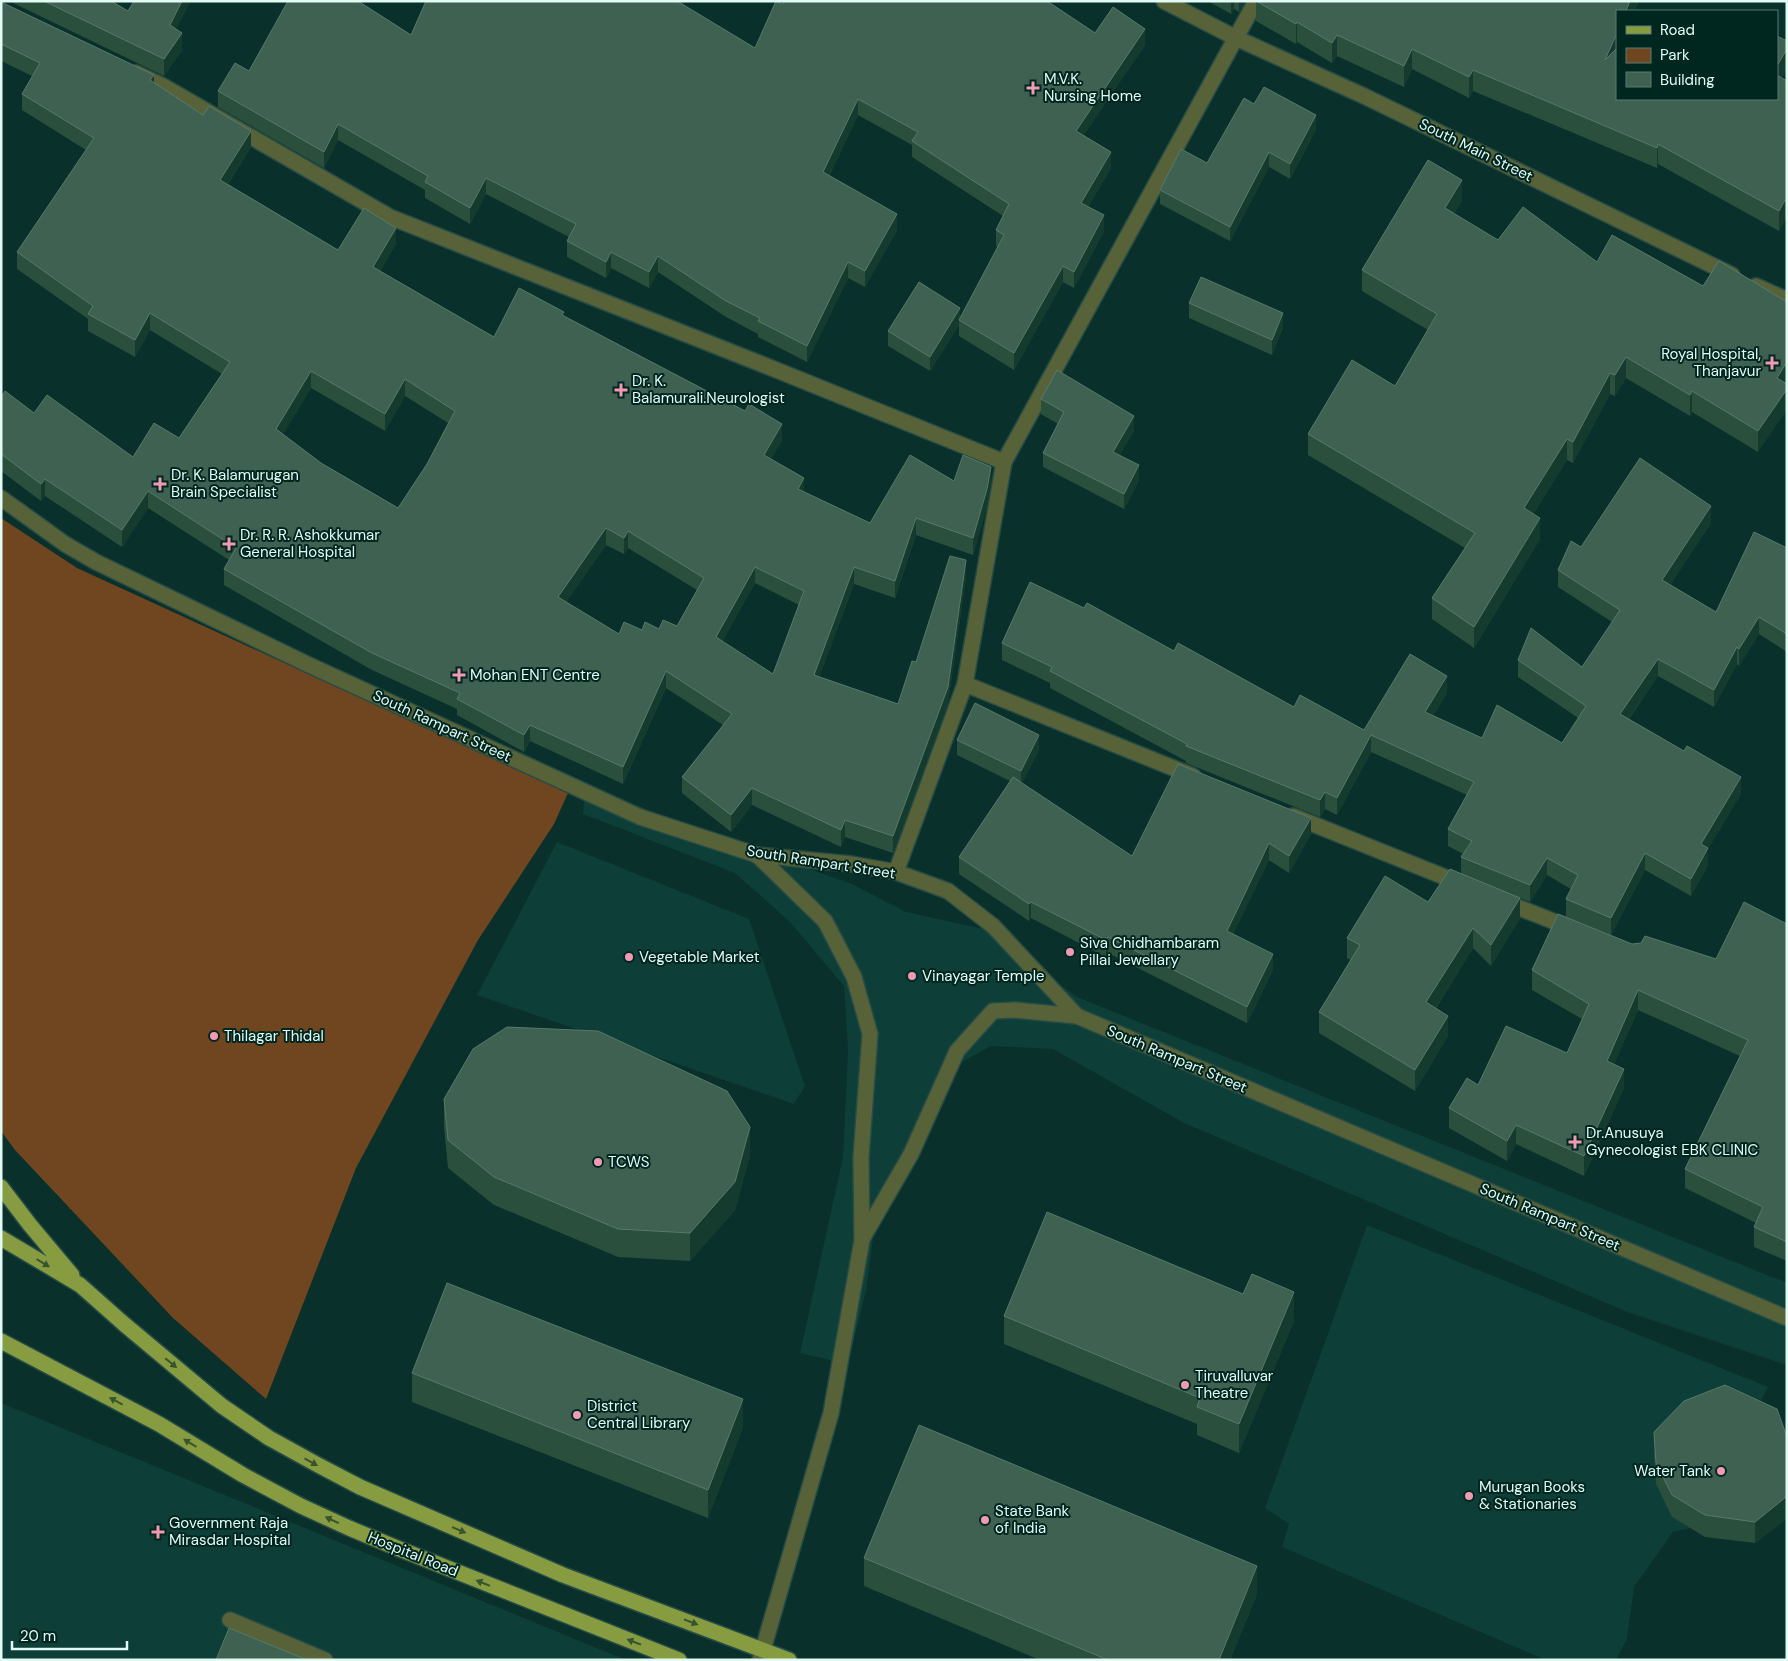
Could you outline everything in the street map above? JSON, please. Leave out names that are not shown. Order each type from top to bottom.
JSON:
[{"type":"main road","points":[[1,1187],[80,1285],[222,1406],[269,1438],[360,1487],[416,1512],[761,1654],[789,1660]]},
{"type":"main road","points":[[1,1238],[80,1285]]},
{"type":"main road","points":[[1,1341],[49,1365]]},
{"type":"main road","points":[[1,1354],[49,1365]]},
{"type":"main road","name":"Hospital Road","points":[[49,1365],[159,1424],[243,1475],[301,1506],[348,1528],[554,1612],[679,1660]]},
{"type":"street","name":"South Main Street","points":[[1164,1],[1236,38],[1364,96],[1787,300]]},
{"type":"street","points":[[896,872],[965,684],[1004,462],[1256,1]]},
{"type":"street","points":[[127,69],[163,86],[390,217],[1004,462]]},
{"type":"street","name":"South Rampart Street","points":[[1,498],[65,544],[96,562],[300,660],[640,816],[757,855],[852,864],[896,872],[948,891],[993,926],[1077,1016],[1787,1318]]},
{"type":"street","points":[[965,684],[1204,780]]},
{"type":"street","points":[[1278,810],[1471,888]]},
{"type":"street","points":[[757,855],[825,921],[854,977],[870,1034],[861,1156],[862,1240],[831,1413],[761,1654]]},
{"type":"street","points":[[1489,895],[1590,936]]},
{"type":"street","points":[[862,1240],[911,1154],[957,1051],[993,1012],[1015,1010],[1077,1016]]},
{"type":"street","points":[[230,1620],[325,1660]]},
{"type":"shaded area","points":[[585,790],[604,793],[852,884],[906,912],[984,929],[1077,997],[1787,1283],[1787,1365],[1625,1311],[1182,1122],[1053,1049],[991,1046],[947,1070],[874,1231],[866,1291],[848,1364],[800,1353],[843,1157],[848,1050],[844,986],[789,921],[735,873],[583,814]]},
{"type":"shaded area","name":"Vegetable Market","points":[[557,842],[749,919],[805,1086],[794,1104],[477,995]]},
{"type":"shaded area","points":[[1367,1225],[1768,1387],[1739,1443],[1707,1524],[1673,1532],[1634,1587],[1627,1639],[1616,1660],[1546,1660],[1282,1547],[1289,1524],[1265,1508]]},
{"type":"shaded area","name":"Government Raja Mirasdar Hospital","points":[[1,1403],[626,1660],[1,1660]]},
{"type":"green space","name":"Thilagar Thidal","points":[[1,518],[77,568],[568,793],[554,824],[478,940],[356,1168],[266,1399],[173,1318],[15,1150],[1,1131]]},
{"type":"building","points":[[44,1],[111,1],[128,11],[134,1],[182,1],[170,25],[182,33],[164,59]]},
{"type":"building","points":[[288,1],[358,1],[411,35],[426,1],[677,1],[755,48],[776,1],[783,4],[784,1],[1047,1],[1095,33],[1113,7],[1145,29],[1076,131],[1111,152],[1081,203],[1104,215],[1074,272],[1063,266],[1014,353],[959,320],[1004,235],[996,230],[1009,204],[912,141],[918,132],[858,99],[823,172],[897,214],[865,271],[848,262],[807,346],[758,321],[760,318],[726,301],[658,256],[649,272],[611,252],[606,262],[567,241],[576,224],[486,178],[470,208],[425,182],[428,176],[338,124],[324,152],[218,91],[235,63],[249,71]]},
{"type":"building","points":[[1256,1],[1630,1],[1626,10],[1616,10],[1616,35],[1605,60],[1616,49],[1616,100],[1778,100],[1778,76],[1787,81],[1787,201],[1785,200],[1779,211],[1658,144],[1657,148],[1473,70],[1469,77],[1412,49],[1404,66],[1337,35],[1332,43],[1297,22],[1296,24]]},
{"type":"building","points":[[1,2],[154,75],[150,80],[203,115],[209,106],[251,131],[220,180],[338,250],[364,208],[396,228],[373,267],[494,337],[519,288],[564,312],[562,315],[745,411],[749,404],[782,424],[764,455],[804,478],[798,489],[870,523],[910,455],[954,481],[963,455],[991,467],[987,489],[973,538],[916,518],[895,581],[854,567],[814,675],[898,704],[912,661],[916,662],[950,556],[966,560],[948,687],[893,836],[845,820],[841,830],[752,788],[731,815],[682,777],[732,714],[666,671],[623,767],[530,725],[524,735],[457,699],[460,693],[372,653],[224,569],[236,548],[148,491],[122,530],[45,479],[41,484],[1,454],[1,394],[3,395],[5,391],[34,413],[47,395],[133,457],[154,423],[179,438],[230,362],[150,313],[135,340],[88,314],[93,306],[17,252],[94,138],[22,94],[40,63],[1,44]],"holes":[[[311,371],[385,414],[405,379],[455,411],[427,464],[398,508],[321,463],[276,429]],[[606,528],[624,538],[628,531],[704,578],[677,626],[663,620],[659,629],[645,622],[642,630],[624,622],[619,634],[558,597]],[[755,567],[804,591],[773,674],[716,637]]]},
{"type":"building","points":[[1778,36],[1787,41],[1787,49],[1778,64]]},
{"type":"building","points":[[1264,87],[1316,115],[1290,164],[1269,152],[1230,227],[1160,190],[1181,149],[1207,163],[1244,98],[1254,104]]},
{"type":"building","points":[[1428,160],[1462,180],[1445,208],[1498,240],[1523,207],[1597,262],[1612,235],[1703,286],[1719,261],[1787,302],[1787,362],[1777,378],[1787,384],[1787,389],[1758,431],[1692,391],[1690,395],[1626,357],[1615,375],[1610,373],[1573,442],[1567,439],[1524,508],[1540,518],[1474,627],[1432,598],[1475,533],[1308,434],[1352,360],[1395,386],[1437,314],[1362,270]]},
{"type":"building","points":[[1201,277],[1283,313],[1272,340],[1189,303]]},
{"type":"building","points":[[919,282],[960,308],[930,357],[888,331]]},
{"type":"building","points":[[1057,370],[1134,416],[1113,452],[1139,465],[1124,494],[1043,453],[1064,412],[1041,399]]},
{"type":"building","points":[[1640,458],[1711,506],[1662,580],[1716,612],[1754,532],[1787,548],[1787,634],[1759,617],[1739,649],[1737,647],[1714,690],[1658,659],[1620,714],[1684,751],[1687,746],[1741,777],[1701,844],[1708,848],[1691,879],[1645,853],[1611,918],[1566,899],[1578,875],[1547,858],[1530,885],[1461,857],[1472,841],[1448,829],[1474,782],[1371,735],[1337,798],[1325,792],[1320,800],[1186,746],[1187,744],[1050,671],[1052,667],[1002,643],[1030,582],[1084,608],[1087,603],[1174,651],[1178,643],[1294,707],[1300,695],[1364,730],[1410,654],[1447,676],[1425,712],[1482,738],[1497,705],[1562,743],[1586,706],[1518,660],[1531,628],[1582,667],[1620,610],[1558,570],[1571,541],[1581,547]]},
{"type":"building","points":[[975,703],[1039,735],[1021,771],[957,740]]},
{"type":"building","points":[[1178,764],[1311,818],[1289,856],[1269,843],[1227,931],[1273,954],[1247,1007],[1108,937],[1106,940],[1031,902],[1029,904],[959,857],[1013,777],[1132,856]]},
{"type":"building","points":[[1450,869],[1520,898],[1491,945],[1473,928],[1426,1002],[1448,1016],[1415,1070],[1319,1012],[1360,945],[1347,938],[1385,876],[1428,902]]},
{"type":"building","points":[[1744,902],[1787,924],[1787,1242],[1754,1227],[1763,1207],[1685,1169],[1748,1040],[1638,990],[1607,1061],[1624,1069],[1584,1156],[1516,1125],[1507,1141],[1449,1108],[1467,1078],[1478,1085],[1506,1026],[1567,1053],[1589,1004],[1532,970],[1558,914],[1632,944],[1641,943],[1645,936],[1716,959]]},
{"type":"building","name":"TCWS","points":[[507,1027],[598,1031],[727,1091],[750,1127],[735,1182],[690,1233],[618,1229],[494,1177],[448,1140],[444,1099],[473,1049]]},
{"type":"building","name":"Tiruvalluvar Theatre","points":[[1047,1212],[1243,1294],[1252,1274],[1294,1292],[1239,1424],[1197,1407],[1200,1398],[1004,1316]]},
{"type":"building","name":"District Central Library","points":[[447,1283],[743,1399],[708,1490],[412,1373]]},
{"type":"building","name":"Water Tank","points":[[1725,1385],[1777,1409],[1787,1437],[1786,1497],[1755,1522],[1705,1515],[1672,1495],[1656,1463],[1654,1432],[1684,1401]]},
{"type":"building","name":"State Bank of India","points":[[919,1425],[1257,1566],[1219,1660],[1108,1660],[864,1558]]},
{"type":"building","points":[[229,1628],[307,1660],[216,1660]]},
{"type":"place","name":"M.V.K. Nursing Home","points":[[1033,88]]},
{"type":"place","name":"Royal Hospital, Thanjavur","points":[[1772,363]]},
{"type":"place","name":"Dr. K. Balamurali.Neurologist","points":[[621,390]]},
{"type":"place","name":"Dr. K. Balamurugan Brain Specialist","points":[[160,484]]},
{"type":"place","name":"Dr. R. R. Ashokkumar General Hospital","points":[[229,544]]},
{"type":"place","name":"Mohan ENT Centre","points":[[459,675]]},
{"type":"place","name":"Siva Chidhambaram Pillai Jewellary","points":[[1070,952]]},
{"type":"place","name":"Vegetable Market","points":[[629,957]]},
{"type":"place","name":"Vinayagar Temple","points":[[912,976]]},
{"type":"place","name":"Thilagar Thidal","points":[[214,1036]]},
{"type":"place","name":"Dr.Anusuya Gynecologist EBK CLINIC","points":[[1575,1142]]},
{"type":"place","name":"TCWS","points":[[598,1162]]},
{"type":"place","name":"Tiruvalluvar Theatre","points":[[1185,1385]]},
{"type":"place","name":"District Central Library","points":[[577,1415]]},
{"type":"place","name":"Water Tank","points":[[1721,1471]]},
{"type":"place","name":"Murugan Books & Stationaries","points":[[1469,1496]]},
{"type":"place","name":"State Bank of India","points":[[985,1520]]},
{"type":"place","name":"Government Raja Mirasdar Hospital","points":[[158,1532]]}]
